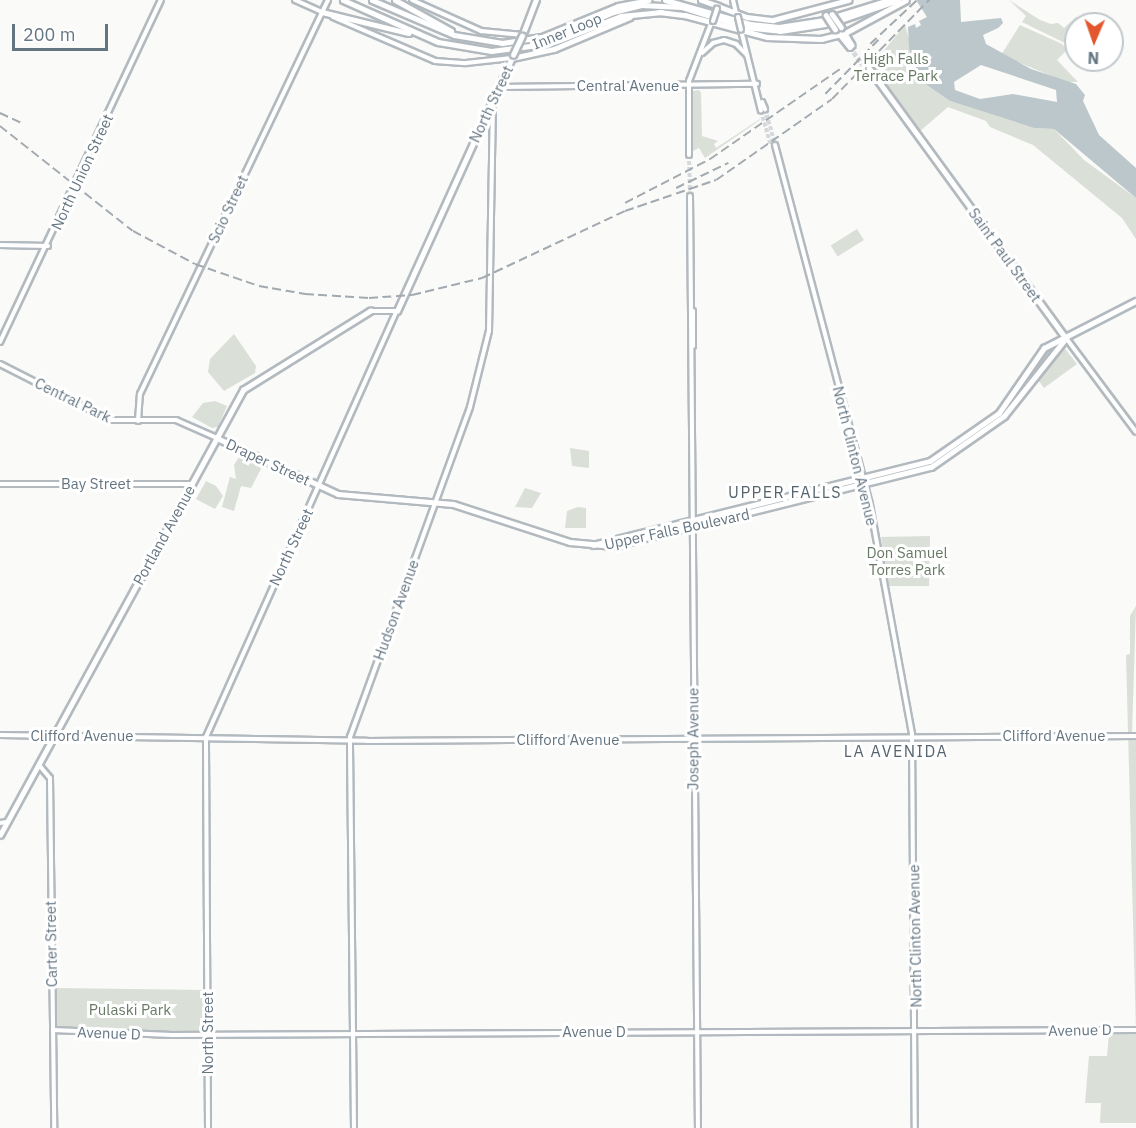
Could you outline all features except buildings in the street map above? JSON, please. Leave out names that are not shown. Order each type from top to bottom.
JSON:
[{"type":"highway","points":[[336,0],[384,19]]},
{"type":"highway","name":"Inner Loop","points":[[343,0],[433,40],[473,50],[513,54],[549,41],[613,12],[642,5],[682,7],[744,27],[780,31],[826,24],[898,0]]},
{"type":"highway","name":"Inner Loop","points":[[373,0],[448,34],[483,42],[531,40],[570,27],[618,6],[648,0]]},
{"type":"highway","points":[[395,0],[444,28],[483,42]]},
{"type":"highway","points":[[570,27],[623,0]]},
{"type":"highway","points":[[665,0],[750,24],[779,27],[824,20],[889,0]]},
{"type":"highway","points":[[700,0],[718,5]]},
{"type":"highway","points":[[842,34],[906,0]]},
{"type":"highway","points":[[323,10],[433,40]]},
{"type":"highway","points":[[513,54],[554,42],[624,15],[662,12]]},
{"type":"main road","name":"North Union Street","points":[[0,342],[48,246],[161,0]]},
{"type":"main road","points":[[296,0],[323,10],[419,56],[452,63],[513,54]]},
{"type":"main road","name":"Scio Street","points":[[138,421],[140,394],[328,0]]},
{"type":"main road","points":[[412,0],[484,32],[522,36]]},
{"type":"main road","name":"North Street","points":[[208,1128],[206,737],[522,36],[536,0]]},
{"type":"main road","points":[[733,0],[763,110]]},
{"type":"main road","points":[[689,155],[689,86],[718,5],[737,16],[779,20],[824,3],[848,0]]},
{"type":"main road","points":[[824,3],[851,46]]},
{"type":"main road","points":[[824,3],[825,15],[838,28]]},
{"type":"main road","points":[[662,12],[712,22],[742,31],[790,39],[842,34]]},
{"type":"main road","points":[[698,59],[709,45],[724,40],[738,45],[750,61]]},
{"type":"main road","name":"Saint Paul Street","points":[[868,69],[1136,432]]},
{"type":"main road","name":"Central Avenue","points":[[499,87],[757,84]]},
{"type":"main road","name":"Hudson Avenue","points":[[354,1128],[349,741],[470,407],[489,331],[493,99]]},
{"type":"main road","points":[[483,121],[494,124]]},
{"type":"main road","name":"North Clinton Avenue","points":[[773,147],[864,483],[912,738],[915,1128]]},
{"type":"main road","name":"Joseph Avenue","points":[[690,196],[694,524],[692,740],[698,1128]]},
{"type":"main road","points":[[0,245],[48,246]]},
{"type":"main road","points":[[1066,338],[1136,301]]},
{"type":"main road","name":"Portland Avenue","points":[[0,835],[243,390],[370,310],[397,311]]},
{"type":"main road","name":"Upper Falls Boulevard","points":[[864,483],[920,466],[951,450],[1003,408],[1039,352],[1066,338]]},
{"type":"main road","name":"Upper Falls Boulevard","points":[[436,502],[592,545],[694,524],[921,471],[964,446],[1008,412],[1066,338]]},
{"type":"main road","name":"Central Park","points":[[0,364],[103,417],[138,421],[180,421],[217,438]]},
{"type":"main road","name":"Draper Street","points":[[217,438],[343,495],[436,502]]},
{"type":"main road","name":"Bay Street","points":[[0,484],[191,484]]},
{"type":"main road","name":"Clifford Avenue","points":[[0,735],[349,741],[1136,736]]},
{"type":"main road","name":"Carter Street","points":[[39,765],[50,778],[54,1128]]},
{"type":"main road","points":[[0,823],[7,822]]},
{"type":"main road","name":"Avenue D","points":[[52,1030],[101,1034],[1136,1030]]},
{"type":"green space","points":[[1009,0],[1040,20],[1051,24],[1058,23],[1064,28],[1064,43],[1022,22],[1026,16]]},
{"type":"green space","name":"High Falls Terrace Park","points":[[905,25],[921,81],[950,101],[1034,128],[1054,129],[1084,160],[1136,198],[1136,239],[1122,218],[1033,145],[990,127],[986,121],[948,107],[919,132],[871,66]]},
{"type":"green space","points":[[1020,25],[1062,44],[1064,53],[1057,60],[1064,67],[1064,72],[1068,72],[1078,82],[1066,82],[1001,55]]},
{"type":"green space","points":[[693,91],[701,92],[702,136],[718,141],[714,144],[716,148],[760,120],[705,158],[699,148],[693,151]]},
{"type":"green space","points":[[857,229],[864,240],[838,256],[831,245]]},
{"type":"green space","points":[[234,334],[256,366],[255,373],[224,391],[208,372],[210,359]]},
{"type":"green space","points":[[1059,341],[1077,364],[1044,388],[1030,369],[1041,352]]},
{"type":"green space","points":[[215,401],[227,406],[218,427],[212,428],[192,417],[203,403]]},
{"type":"green space","points":[[570,448],[589,451],[589,468],[572,466]]},
{"type":"green space","points":[[239,457],[262,467],[251,488],[241,486],[234,511],[222,507],[230,477],[236,479],[234,465]]},
{"type":"green space","points":[[206,481],[216,486],[223,496],[215,509],[196,499]]},
{"type":"green space","points":[[525,488],[541,493],[532,508],[515,507]]},
{"type":"green space","points":[[578,507],[586,508],[586,528],[565,528],[567,511]]},
{"type":"green space","name":"Don Samuel Torres Park","points":[[930,536],[929,586],[889,586],[881,537]]},
{"type":"green space","points":[[1136,606],[1132,733],[1136,736],[1136,1033],[1126,655],[1130,654],[1130,616]]},
{"type":"green space","name":"Pulaski Park","points":[[57,988],[204,990],[205,1027],[199,1031],[171,1033],[88,1032],[57,1028]]},
{"type":"green space","points":[[1136,1033],[1136,1123],[1100,1123],[1101,1103],[1085,1103],[1089,1056],[1107,1056],[1109,1034]]},
{"type":"shaded area","points":[[916,0],[960,0],[961,22],[1001,18],[1003,23],[998,28],[983,35],[986,44],[1031,69],[1076,84],[1085,95],[1083,101],[1099,135],[1136,168],[1136,198],[1054,129],[1034,128],[950,101],[921,81],[909,48],[908,27],[915,24],[916,28],[921,25],[919,21],[927,17]],"holes":[[[981,65],[1056,90],[1057,102],[1013,94],[980,99],[955,90],[954,82]]]},
{"type":"tunnel","points":[[850,47],[867,70]]},
{"type":"tunnel","points":[[765,109],[775,145]]},
{"type":"tunnel","points":[[761,111],[771,146]]},
{"type":"tunnel","points":[[689,155],[690,196]]},
{"type":"railway","points":[[870,44],[917,0]]},
{"type":"railway","points":[[0,126],[133,231],[195,264],[259,286],[305,294],[369,298],[412,295],[482,278],[625,211],[716,180],[832,99],[929,0]]},
{"type":"railway","points":[[825,94],[878,40]]},
{"type":"railway","points":[[625,203],[710,159],[843,67]]},
{"type":"railway","points":[[0,113],[21,123]]},
{"type":"railway","points":[[676,188],[728,163]]},
{"type":"district","name":"UPPER FALLS","points":[[785,492]]},
{"type":"district","name":"LA AVENIDA","points":[[896,751]]}]
